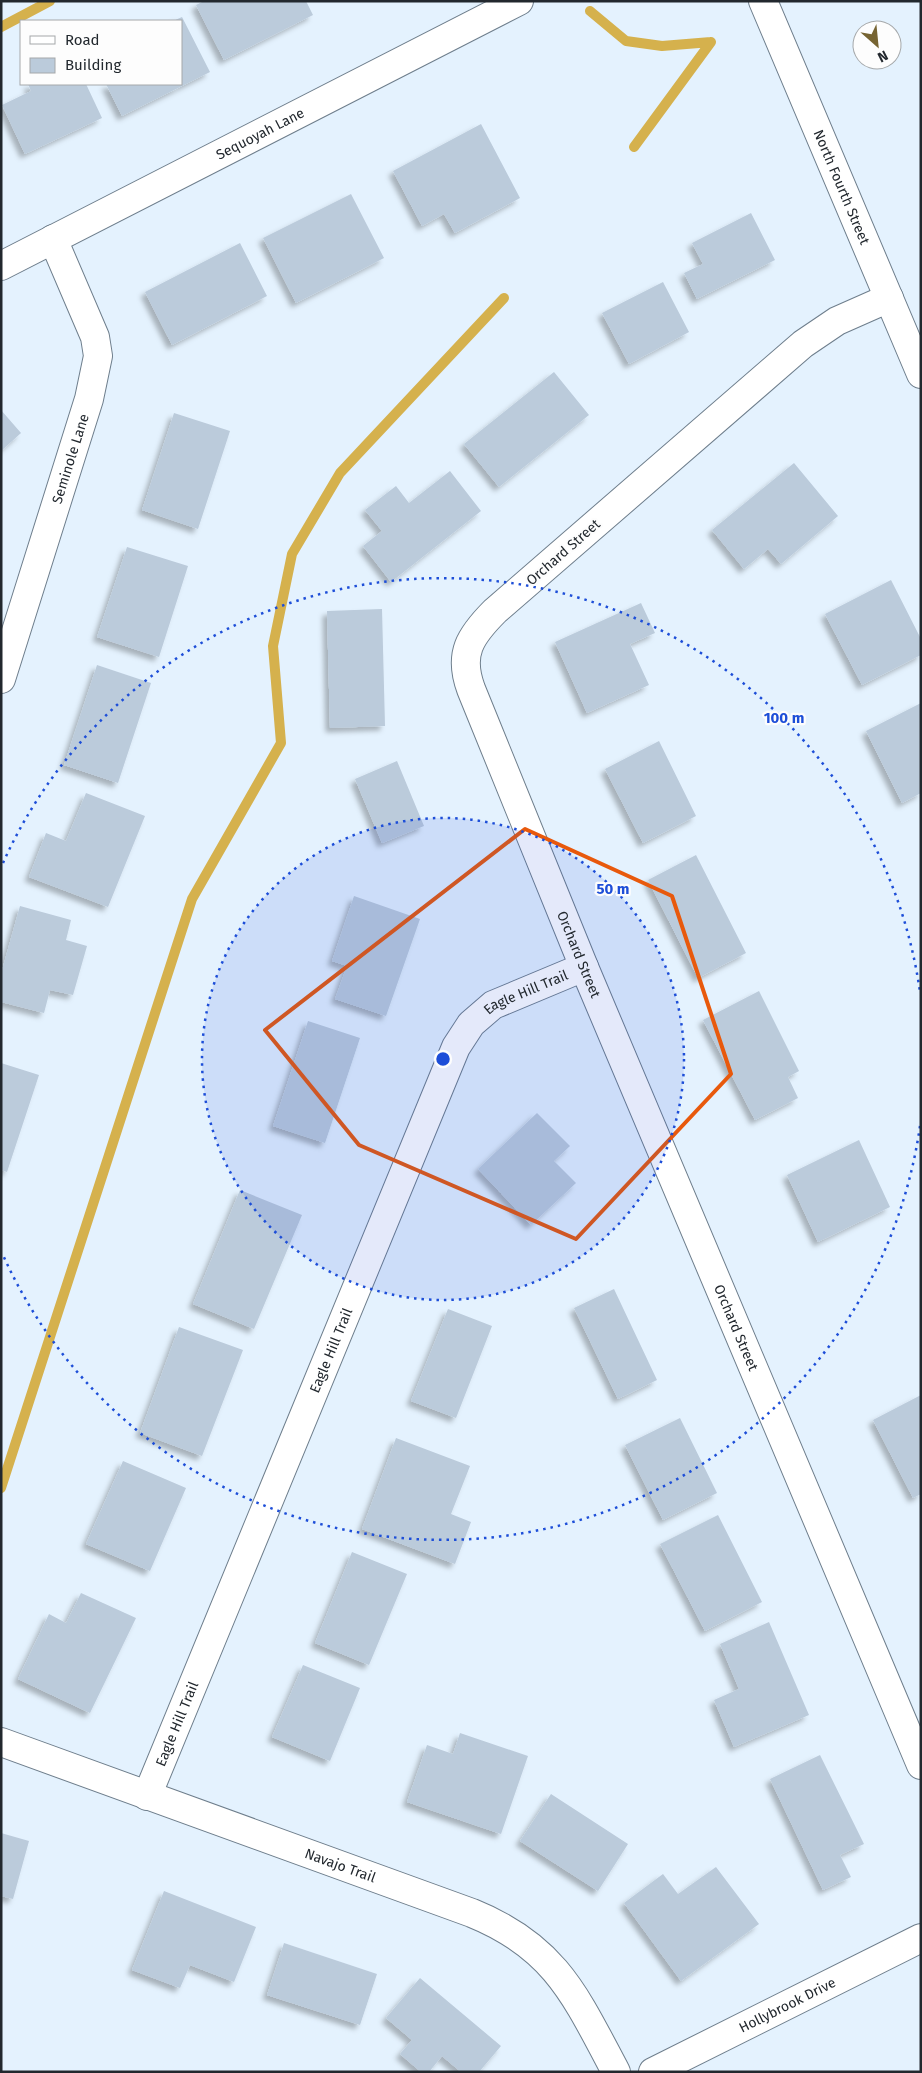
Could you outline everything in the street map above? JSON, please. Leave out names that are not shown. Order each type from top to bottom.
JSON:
[{"type":"street","name":"Sequoyah Lane","points":[[1,266],[519,1]]},
{"type":"street","name":"North Fourth Street","points":[[764,1],[921,374]]},
{"type":"street","name":"Seminole Lane","points":[[1,679],[89,399],[96,367],[97,346],[94,332],[53,239]]},
{"type":"street","name":"Orchard Street","points":[[888,298],[837,321],[804,344],[495,611],[470,642],[465,657],[467,680],[584,967],[921,1766]]},
{"type":"street","name":"Eagle Hill Trail","points":[[147,1796],[456,1047],[471,1024],[492,1005],[584,967]]},
{"type":"street","name":"Navajo Trail","points":[[1,1742],[472,1914],[508,1930],[539,1953],[564,1981],[616,2072]]},
{"type":"street","name":"Hollybrook Drive","points":[[653,2072],[921,1938]]},
{"type":"highlighted area","points":[[525,829],[672,896],[731,1074],[576,1239],[359,1145],[265,1030]]},
{"type":"building","points":[[204,1],[306,1],[313,15],[224,60],[196,5]]},
{"type":"building","points":[[182,17],[210,72],[122,116],[106,85],[182,85],[182,20],[175,20]]},
{"type":"building","points":[[28,85],[86,85],[102,118],[25,154],[2,105],[31,91]]},
{"type":"building","points":[[481,124],[520,198],[455,233],[444,214],[422,226],[393,171]]},
{"type":"building","points":[[351,194],[384,258],[296,303],[263,238]]},
{"type":"building","points":[[751,213],[775,260],[697,299],[684,273],[703,264],[692,243]]},
{"type":"building","points":[[240,243],[267,296],[172,345],[145,292]]},
{"type":"building","points":[[663,282],[689,332],[629,364],[602,313]]},
{"type":"building","points":[[554,372],[589,415],[499,487],[464,444]]},
{"type":"building","points":[[1,410],[21,433],[1,451]]},
{"type":"building","points":[[174,413],[230,431],[198,529],[142,510]]},
{"type":"building","points":[[794,463],[838,516],[781,564],[768,549],[744,569],[712,530]]},
{"type":"building","points":[[450,471],[481,511],[391,582],[363,546],[382,531],[365,510],[396,486],[409,503]]},
{"type":"building","points":[[127,547],[188,566],[159,657],[97,637]]},
{"type":"building","points":[[891,580],[921,639],[921,655],[862,685],[825,614]]},
{"type":"building","points":[[641,603],[655,633],[630,644],[649,685],[587,713],[555,642]]},
{"type":"building","points":[[382,609],[385,726],[330,728],[327,611]]},
{"type":"building","points":[[97,665],[151,683],[118,783],[64,765]]},
{"type":"building","points":[[921,703],[921,793],[902,803],[866,731]]},
{"type":"building","points":[[659,741],[696,816],[643,843],[605,769]]},
{"type":"building","points":[[397,761],[424,826],[382,843],[355,779]]},
{"type":"building","points":[[86,793],[145,816],[108,907],[29,877],[46,833],[66,841]]},
{"type":"building","points":[[696,855],[746,953],[698,978],[648,880]]},
{"type":"building","points":[[354,896],[420,919],[386,1016],[335,999],[347,966],[332,961]]},
{"type":"building","points":[[20,906],[71,920],[66,940],[87,946],[73,995],[50,990],[44,1013],[1,1002],[1,974]]},
{"type":"building","points":[[759,991],[799,1071],[788,1077],[798,1098],[755,1120],[703,1020]]},
{"type":"building","points":[[308,1021],[360,1038],[325,1143],[273,1126]]},
{"type":"building","points":[[1,1063],[39,1075],[7,1172],[1,1170]]},
{"type":"building","points":[[537,1113],[570,1146],[554,1161],[576,1183],[531,1225],[478,1169]]},
{"type":"building","points":[[859,1140],[890,1207],[818,1242],[787,1175]]},
{"type":"building","points":[[240,1190],[302,1215],[254,1329],[193,1304]]},
{"type":"building","points":[[614,1289],[657,1380],[618,1399],[574,1308]]},
{"type":"building","points":[[448,1309],[492,1326],[456,1418],[411,1401]]},
{"type":"building","points":[[179,1327],[243,1350],[202,1456],[140,1433]]},
{"type":"building","points":[[921,1395],[921,1494],[913,1498],[873,1420]]},
{"type":"building","points":[[680,1418],[717,1493],[663,1520],[625,1445]]},
{"type":"building","points":[[396,1438],[470,1466],[451,1514],[471,1522],[455,1564],[362,1529]]},
{"type":"building","points":[[123,1461],[186,1488],[150,1571],[86,1544]]},
{"type":"building","points":[[718,1515],[762,1602],[705,1631],[660,1544]]},
{"type":"building","points":[[352,1552],[407,1574],[369,1665],[315,1643]]},
{"type":"building","points":[[81,1593],[136,1618],[90,1713],[18,1679],[49,1614],[66,1623]]},
{"type":"building","points":[[769,1622],[809,1715],[734,1747],[714,1700],[739,1689],[720,1644]]},
{"type":"building","points":[[303,1665],[360,1688],[330,1761],[272,1737]]},
{"type":"building","points":[[460,1733],[528,1756],[501,1834],[407,1802],[427,1745],[453,1754]]},
{"type":"building","points":[[820,1755],[864,1844],[840,1855],[851,1877],[823,1890],[770,1779]]},
{"type":"building","points":[[551,1794],[628,1844],[598,1891],[520,1841]]},
{"type":"building","points":[[1,1833],[29,1841],[13,1899],[1,1896]]},
{"type":"building","points":[[716,1867],[759,1924],[681,1981],[624,1903],[663,1874],[678,1894]]},
{"type":"building","points":[[164,1891],[256,1927],[234,1982],[190,1965],[180,1988],[132,1970]]},
{"type":"building","points":[[284,1943],[377,1974],[360,2025],[267,1995]]},
{"type":"building","points":[[420,1978],[501,2046],[479,2072],[461,2072],[442,2056],[429,2072],[421,2072],[400,2054],[412,2040],[386,2018]]},
{"type":"waterway","points":[[1,27],[50,1]]},
{"type":"waterway","points":[[590,11],[626,41],[662,46],[711,42]]},
{"type":"waterway","points":[[634,147],[711,42]]},
{"type":"waterway","points":[[1,1488],[192,899],[281,743],[273,646],[292,554],[340,473],[504,298]]}]
